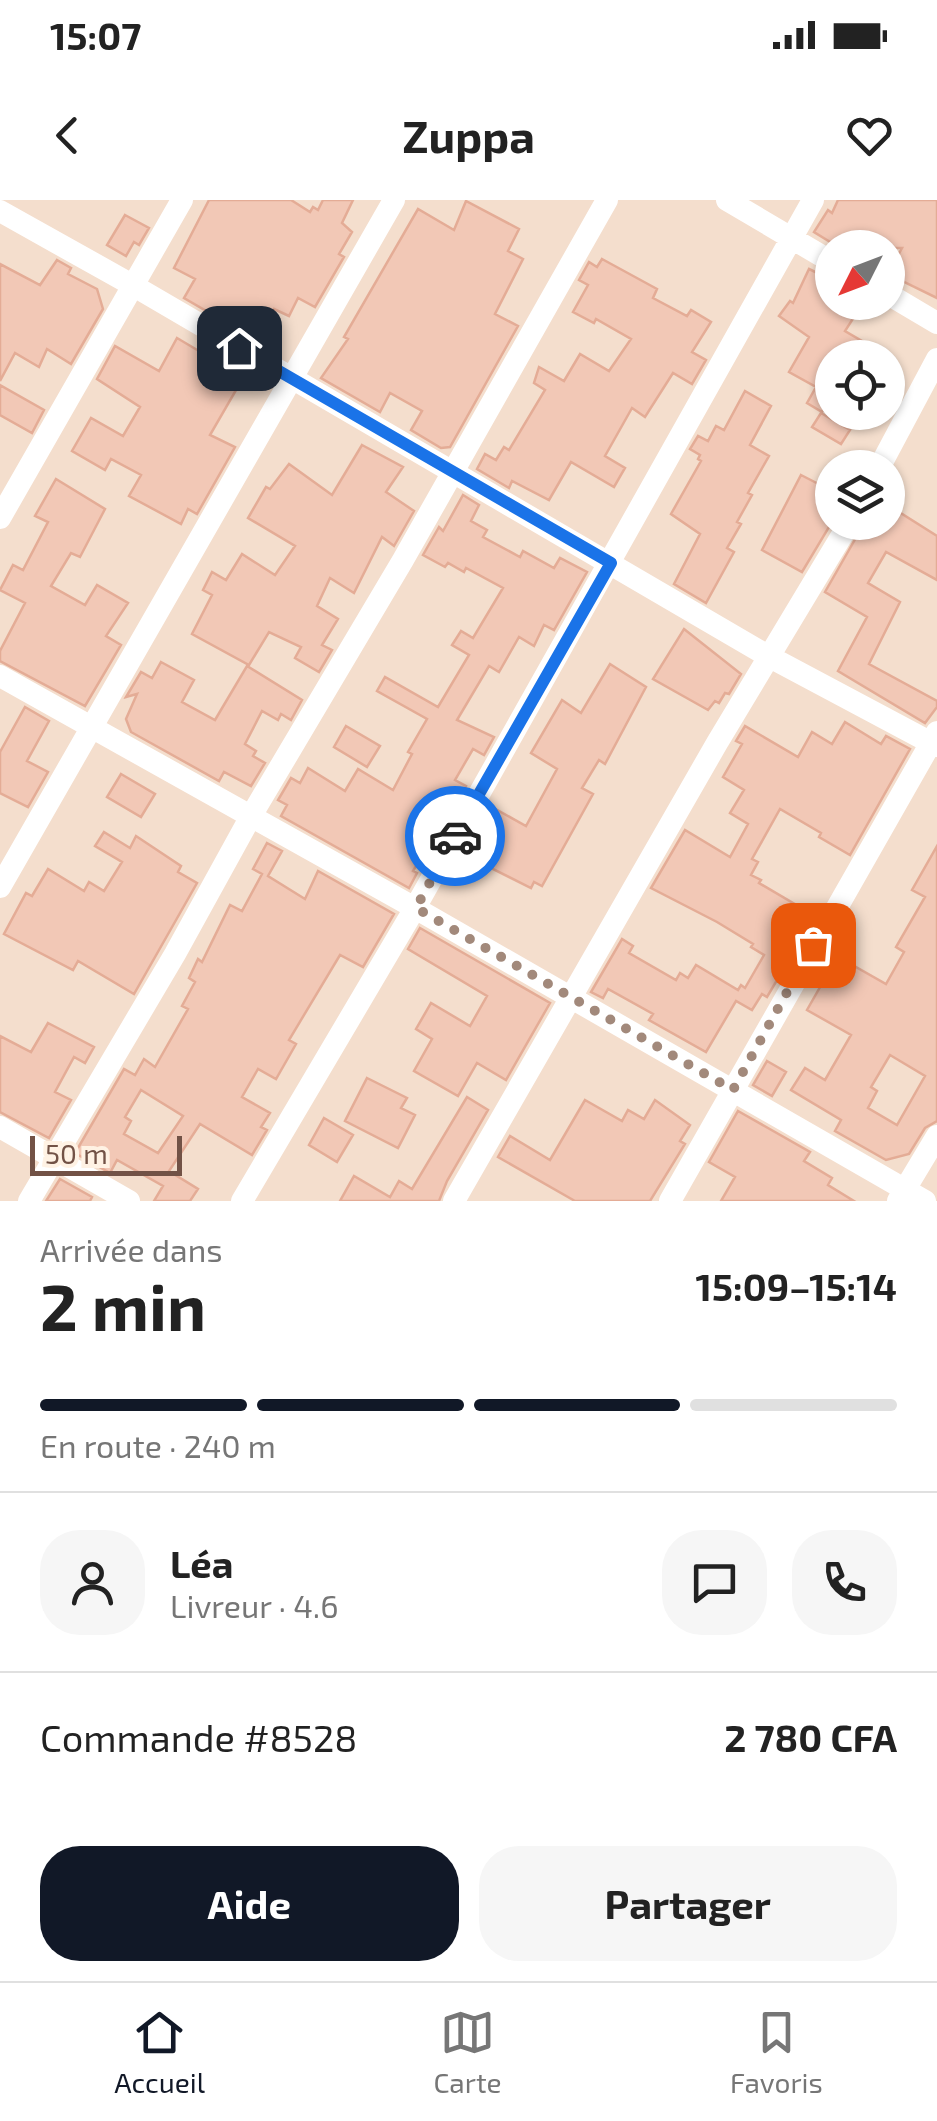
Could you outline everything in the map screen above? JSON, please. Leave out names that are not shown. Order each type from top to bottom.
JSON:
[{"type":"street","points":[[0,518],[182,200]]},
{"type":"street","points":[[0,887],[394,200]]},
{"type":"street","points":[[30,1201],[156,989],[606,200]]},
{"type":"street","points":[[727,200],[815,252]]},
{"type":"street","points":[[242,1201],[416,908],[813,200]]},
{"type":"street","points":[[0,212],[134,286],[768,656],[935,740],[670,1201]]},
{"type":"street","points":[[905,304],[937,323]]},
{"type":"street","points":[[888,450],[937,359]]},
{"type":"street","points":[[454,1201],[839,540]]},
{"type":"street","points":[[0,676],[416,908],[910,1197],[937,1136]]},
{"type":"street","points":[[0,1127],[128,1201]]},
{"type":"shaded area","points":[[0,200],[937,200],[937,1201],[0,1201]]},
{"type":"building","points":[[209,200],[291,200],[310,212],[313,207],[318,210],[323,200],[353,200],[342,223],[352,232],[339,254],[344,257],[315,307],[298,298],[289,316],[274,309],[267,324],[250,315],[248,320],[240,317],[234,327],[184,298],[195,279],[174,268]]},
{"type":"building","points":[[838,200],[937,200],[937,298],[905,282],[905,230],[815,230],[828,210],[832,213]]},
{"type":"building","points":[[466,201],[519,229],[508,251],[523,259],[495,314],[518,326],[450,447],[441,448],[411,430],[422,411],[390,393],[380,412],[321,378],[348,339],[344,337],[418,209],[454,230]]},
{"type":"building","points":[[125,215],[149,228],[139,245],[134,242],[126,256],[107,245]]},
{"type":"building","points":[[602,259],[657,289],[653,298],[687,316],[691,310],[711,322],[692,352],[706,360],[692,384],[673,373],[645,417],[632,408],[605,456],[625,468],[614,487],[571,462],[549,500],[512,481],[509,488],[477,469],[485,454],[496,460],[504,447],[509,450],[545,390],[534,383],[539,367],[564,381],[580,354],[609,371],[631,339],[596,319],[594,323],[573,312],[588,285],[579,280],[589,262],[597,267]]},
{"type":"building","points":[[57,260],[71,268],[68,274],[97,289],[103,309],[71,364],[47,349],[39,367],[15,353],[0,381],[0,264],[40,285]]},
{"type":"building","points":[[809,269],[815,272],[815,320],[852,320],[845,331],[860,340],[815,340],[815,386],[789,372],[809,337],[779,316],[790,301],[793,303]]},
{"type":"building","points":[[177,338],[243,378],[210,435],[235,447],[197,514],[188,509],[181,524],[129,496],[141,475],[111,459],[105,470],[72,451],[91,418],[123,436],[140,407],[97,379],[115,346],[159,371]]},
{"type":"building","points":[[0,385],[44,410],[32,433],[0,415]]},
{"type":"building","points":[[815,389],[815,408],[807,403]]},
{"type":"building","points":[[745,391],[771,406],[750,445],[769,456],[748,493],[752,495],[737,522],[741,524],[727,548],[734,552],[706,603],[674,584],[700,534],[671,514],[701,461],[700,455],[690,449],[698,436],[708,441],[716,426],[724,430]]},
{"type":"building","points":[[817,430],[850,430],[841,444]]},
{"type":"building","points":[[362,445],[403,467],[386,492],[414,511],[394,546],[382,537],[354,593],[330,578],[317,606],[338,619],[322,645],[332,650],[319,672],[295,658],[301,647],[269,632],[249,665],[192,634],[212,595],[203,590],[212,572],[226,580],[242,554],[275,575],[295,546],[248,518],[266,487],[270,489],[289,464],[332,495]]},
{"type":"building","points":[[801,475],[815,482],[815,540],[821,540],[802,572],[762,550]]},
{"type":"building","points":[[56,479],[105,509],[80,557],[71,553],[51,586],[85,605],[97,585],[128,603],[106,636],[121,645],[85,706],[0,661],[0,651],[25,603],[0,590],[13,565],[23,570],[48,522],[35,516]]},
{"type":"building","points":[[463,495],[479,505],[471,521],[487,530],[483,537],[520,557],[523,551],[554,568],[560,558],[587,572],[554,630],[544,625],[534,646],[519,637],[499,672],[489,666],[457,720],[494,737],[484,755],[473,749],[455,780],[466,786],[413,871],[417,873],[409,888],[281,816],[287,805],[278,800],[291,778],[300,783],[308,768],[345,791],[358,769],[393,790],[427,719],[377,691],[385,677],[438,707],[469,655],[452,645],[461,631],[473,638],[503,588],[466,568],[464,572],[448,563],[445,567],[423,555],[439,527],[443,531]]},
{"type":"building","points":[[905,516],[937,536],[937,580],[886,552],[868,583],[900,602],[869,664],[937,701],[925,723],[838,671],[867,617],[825,592],[855,540],[905,540]]},
{"type":"building","points":[[684,629],[741,674],[729,694],[725,693],[708,710],[653,679]]},
{"type":"building","points":[[161,662],[194,680],[182,702],[215,720],[247,666],[302,700],[291,720],[281,714],[278,720],[262,711],[245,744],[256,751],[253,756],[265,763],[251,786],[224,772],[219,781],[131,732],[126,719],[137,694],[126,697],[141,672],[152,678]]},
{"type":"building","points":[[610,664],[646,687],[605,764],[599,760],[582,788],[593,794],[542,886],[534,882],[531,888],[469,857],[471,854],[465,850],[490,806],[526,826],[557,769],[531,753],[562,700],[581,713]]},
{"type":"building","points":[[25,707],[49,721],[27,761],[48,772],[28,807],[0,793],[0,752]]},
{"type":"building","points":[[845,722],[881,744],[886,736],[910,749],[850,855],[780,809],[752,859],[758,862],[751,875],[815,916],[767,997],[762,994],[752,1010],[736,1001],[706,1052],[649,1020],[653,1014],[608,989],[603,998],[591,992],[622,939],[633,946],[629,953],[676,980],[680,973],[688,978],[696,965],[738,990],[741,985],[745,988],[764,955],[717,922],[651,888],[685,830],[730,857],[748,824],[730,813],[744,790],[723,777],[742,744],[736,741],[745,726],[798,757],[812,732],[832,744]]},
{"type":"building","points":[[346,726],[380,746],[367,767],[334,747]]},
{"type":"building","points":[[121,774],[155,794],[141,817],[107,797]]},
{"type":"building","points":[[104,832],[130,848],[136,836],[181,866],[178,872],[197,883],[134,994],[78,961],[73,970],[4,934],[26,893],[32,896],[48,869],[84,891],[89,882],[104,891],[122,862],[95,846]]},
{"type":"building","points":[[267,843],[282,851],[268,876],[305,899],[318,871],[394,914],[363,967],[340,955],[289,1040],[296,1044],[276,1079],[258,1069],[242,1097],[270,1113],[261,1127],[267,1130],[252,1155],[200,1124],[169,1171],[198,1189],[190,1201],[154,1201],[163,1186],[117,1160],[110,1173],[75,1153],[124,1069],[135,1075],[144,1059],[155,1067],[188,1009],[182,1006],[195,982],[189,978],[198,959],[202,962],[230,905],[242,911],[262,874],[253,869]],"holes":[[[141,1090],[183,1116],[158,1153],[124,1134],[131,1121],[125,1117]]]},
{"type":"building","points":[[937,846],[937,1121],[925,1128],[909,1154],[886,1160],[835,1131],[841,1120],[791,1090],[805,1068],[825,1080],[851,1035],[807,1010],[823,982],[826,983],[840,958],[886,984],[904,952],[896,947],[925,897],[912,890]],"holes":[[[890,1055],[925,1076],[897,1125],[868,1108],[877,1091],[871,1087]]]},
{"type":"building","points":[[420,928],[550,1003],[506,1080],[477,1063],[458,1096],[414,1071],[432,1039],[416,1029],[431,1003],[470,1026],[487,996],[408,949]]},
{"type":"building","points":[[48,1023],[94,1047],[85,1063],[74,1057],[55,1092],[71,1100],[49,1138],[0,1112],[0,1036],[31,1052]]},
{"type":"building","points":[[767,1061],[786,1072],[772,1096],[753,1085]]},
{"type":"building","points":[[367,1078],[407,1098],[401,1108],[415,1115],[398,1148],[345,1121]]},
{"type":"building","points":[[467,1097],[488,1110],[439,1201],[340,1201],[354,1176],[390,1197],[399,1181],[412,1189]]},
{"type":"building","points":[[585,1100],[622,1121],[628,1110],[644,1119],[655,1100],[690,1125],[680,1141],[685,1144],[650,1201],[575,1201],[498,1157],[510,1136],[550,1160]]},
{"type":"building","points":[[738,1111],[810,1152],[804,1161],[832,1178],[828,1185],[854,1201],[721,1201],[735,1177],[709,1162]]},
{"type":"building","points":[[324,1118],[353,1135],[337,1162],[309,1145]]},
{"type":"building","points":[[60,1179],[92,1197],[90,1201],[46,1201]]},
{"type":"way so far","points":[[455,836],[416,908],[733,1090],[813,945]]},
{"type":"route","points":[[239,348],[611,563],[455,836]]}]
